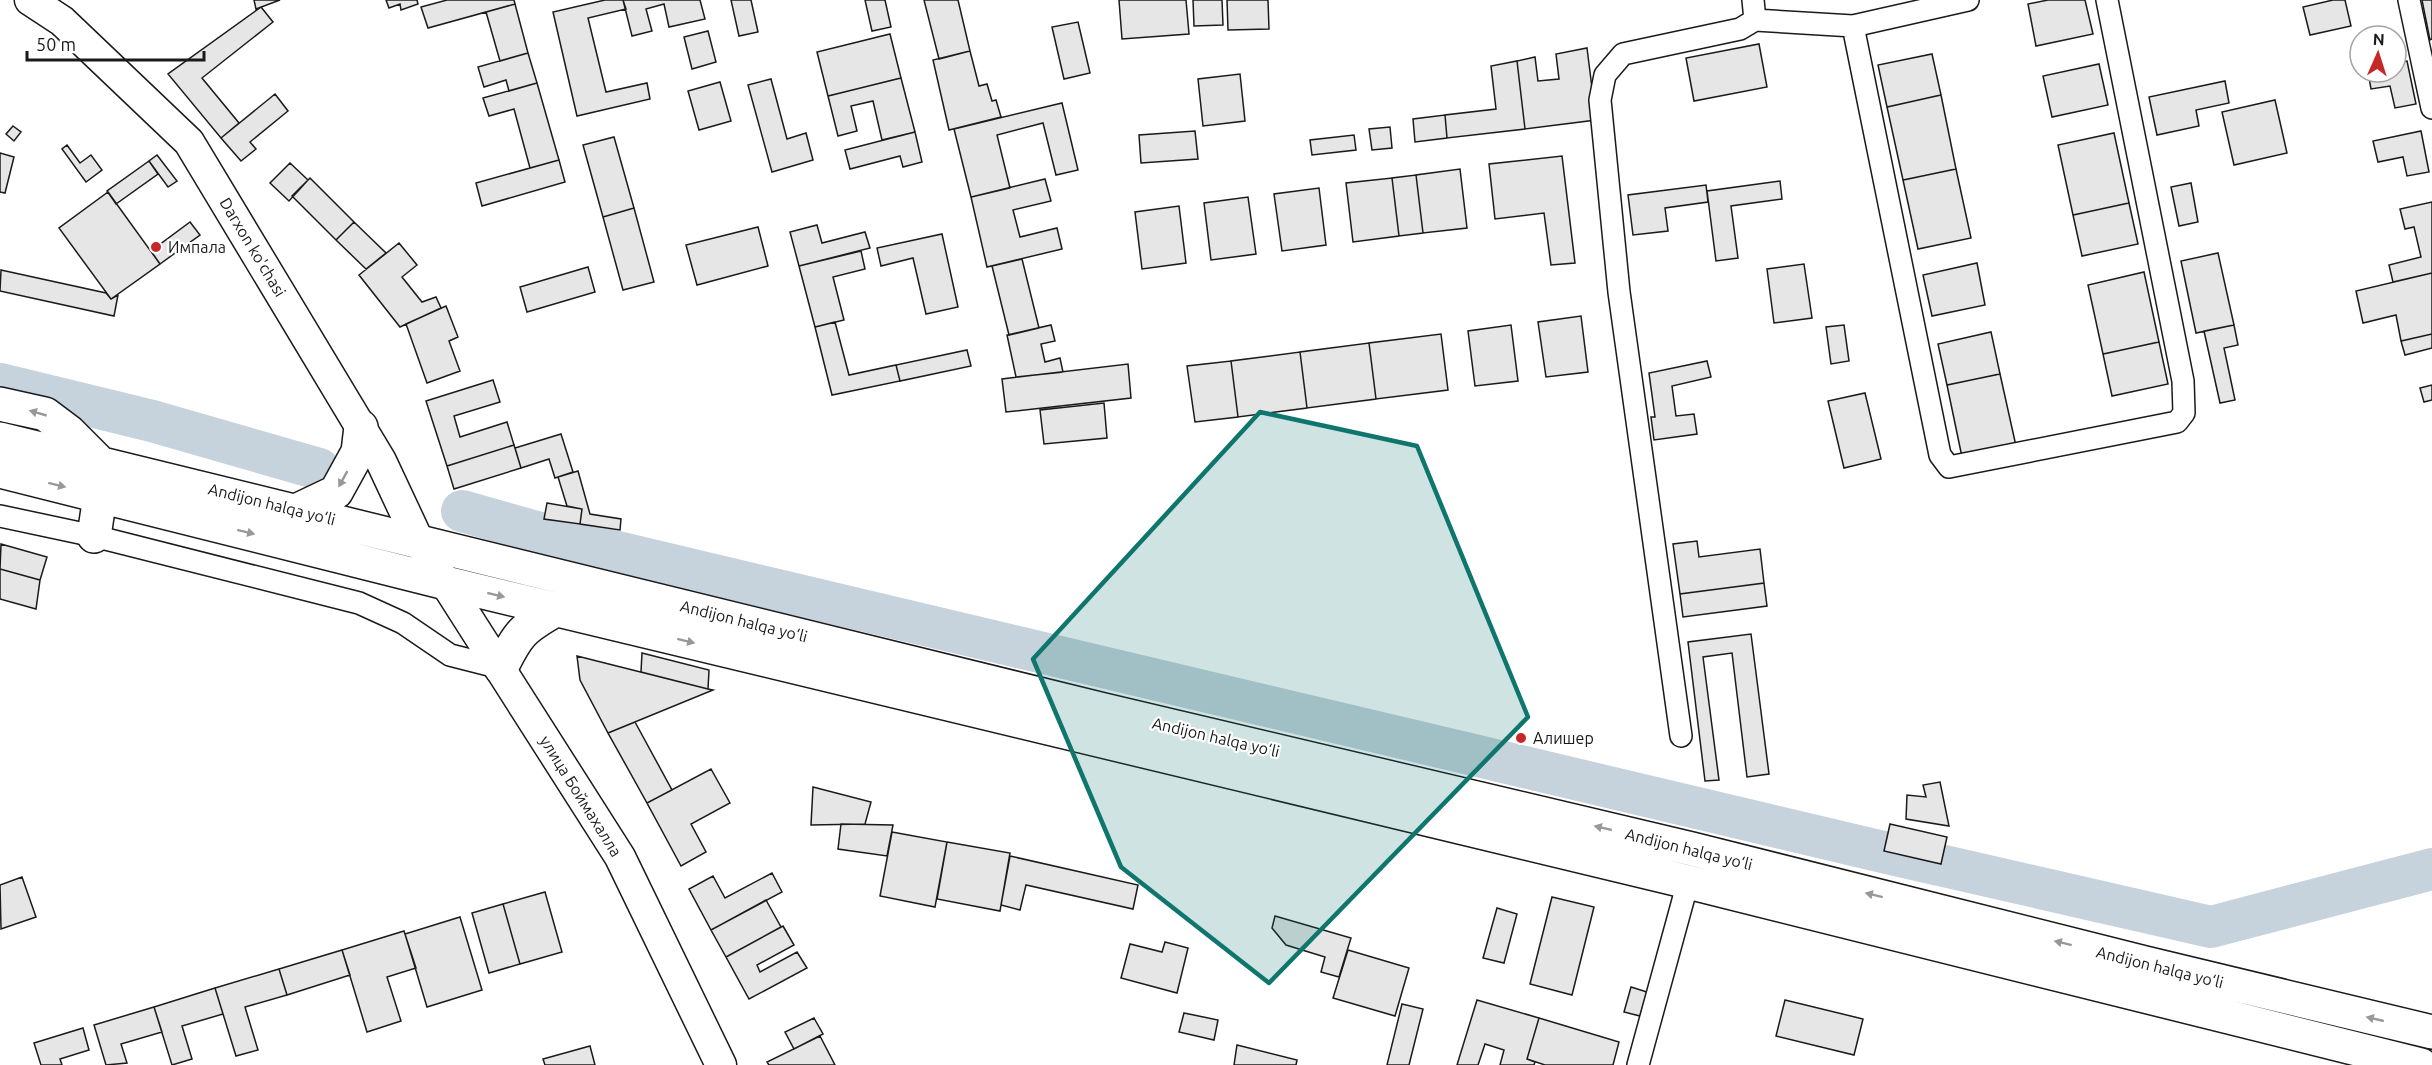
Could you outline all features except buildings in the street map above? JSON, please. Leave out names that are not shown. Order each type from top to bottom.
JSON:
[{"type":"highway","points":[[0,404],[45,414],[69,432],[99,462]]},
{"type":"highway","points":[[298,510],[336,492],[358,452],[361,427]]},
{"type":"highway","name":"Andijon halqa yo‘li","points":[[0,439],[298,510],[1104,710],[1692,849],[2145,963],[2432,1032]]},
{"type":"highway","name":"Andijon halqa yo‘li","points":[[0,471],[446,583],[1688,882],[2421,1065]]},
{"type":"highway","points":[[94,536],[100,496]]},
{"type":"highway","points":[[501,668],[513,644],[528,626],[557,609]]},
{"type":"main road","name":"Darxon ko'chasi","points":[[30,0],[62,21],[189,142],[381,461],[418,540]]},
{"type":"main road","name":"улица Боймахалла","points":[[418,540],[620,857],[721,1065]]},
{"type":"street","points":[[1681,736],[1619,292],[1600,100],[1605,75],[1623,54],[1740,29],[1754,10],[1853,26],[1968,0]]},
{"type":"street","points":[[1853,26],[1940,455],[1949,467],[2177,422],[2184,413],[2183,381],[2107,0]]},
{"type":"street","points":[[2409,0],[2432,108]]},
{"type":"street","points":[[0,516],[94,536],[359,603],[403,624],[450,655],[501,668]]},
{"type":"street","points":[[1638,1065],[1688,882]]},
{"type":"highlighted area","points":[[1260,412],[1417,446],[1528,717],[1269,983],[1121,867],[1033,659]]},
{"type":"waterway","points":[[0,384],[152,421],[319,469]]},
{"type":"waterway","points":[[462,511],[554,537],[1887,853],[2211,927],[2432,869]]},
{"type":"place","name":"Импала","points":[[156,247]]},
{"type":"place","name":"Алишер","points":[[1521,738]]}]
